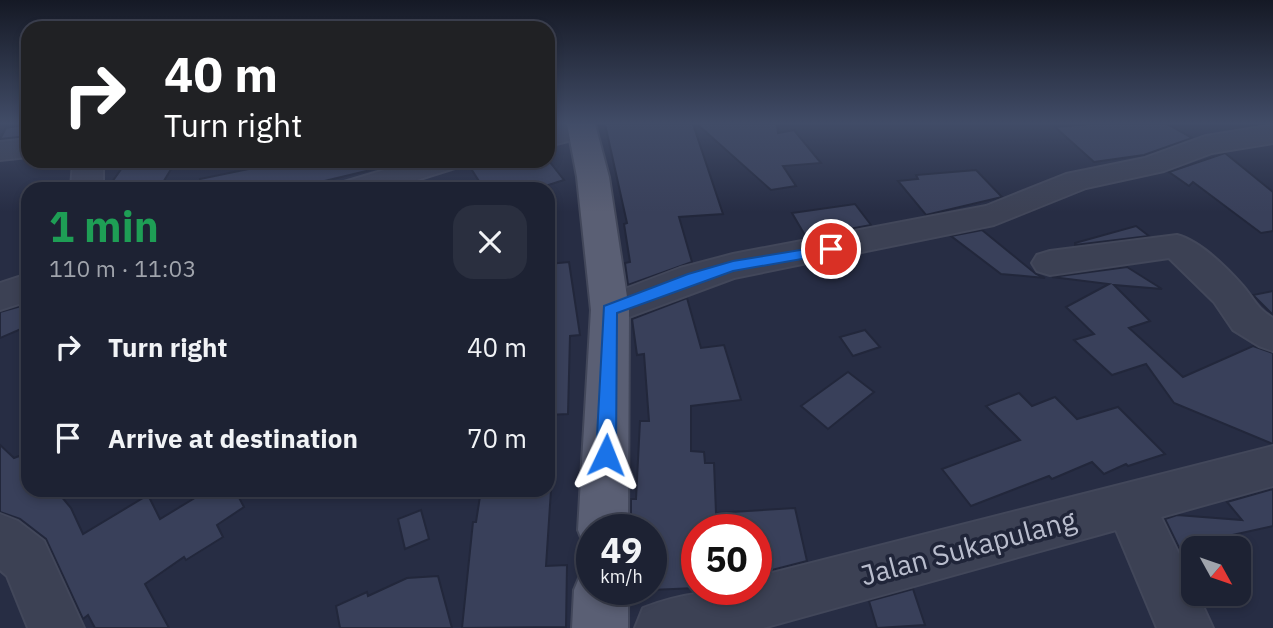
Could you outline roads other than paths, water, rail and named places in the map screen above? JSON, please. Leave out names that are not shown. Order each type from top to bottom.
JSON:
[{"type":"main road","points":[[581,153],[593,177],[610,310],[604,514]]},
{"type":"main road","points":[[600,628],[601,605]]},
{"type":"street","points":[[610,310],[693,277],[733,266],[831,249],[994,215],[1077,181],[1153,165],[1184,153]]},
{"type":"street","points":[[378,182],[424,168]]},
{"type":"street","points":[[1050,263],[1177,246],[1230,296],[1233,307],[1240,316],[1273,336]]},
{"type":"street","points":[[0,297],[21,290]]},
{"type":"street","name":"Jalan Sukapulang","points":[[663,628],[1273,466]]},
{"type":"street","points":[[1130,504],[1185,628]]},
{"type":"street","points":[[0,538],[26,559],[56,628]]}]
